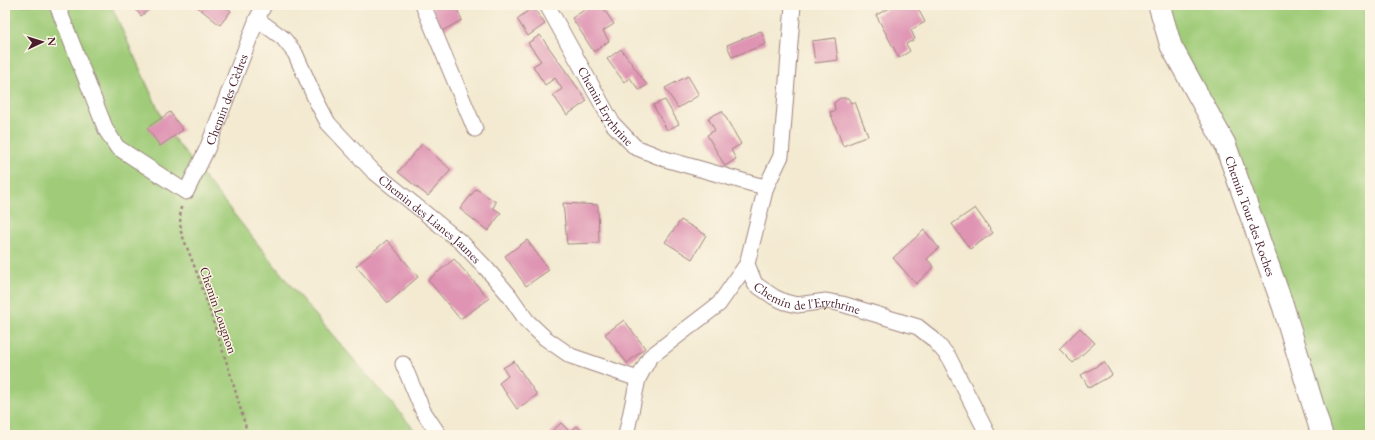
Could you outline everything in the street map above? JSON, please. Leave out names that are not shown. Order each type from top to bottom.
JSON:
[{"type":"street","points":[[57,5],[106,130],[117,147],[186,192]]},
{"type":"street","name":"Chemin des Cèdres","points":[[186,192],[207,149],[257,18],[264,5]]},
{"type":"street","points":[[423,5],[475,129]]},
{"type":"street","name":"Chemin Erythrine","points":[[547,5],[613,124],[635,147],[665,159],[753,184],[766,186]]},
{"type":"street","name":"Chemin de l'Erythrine","points":[[794,5],[781,156],[766,186],[747,264],[755,284],[774,297],[785,302],[797,305],[826,302],[842,304],[918,327],[933,339],[948,356],[988,435]]},
{"type":"street","name":"Chemin Tour des Roches","points":[[1159,5],[1171,46],[1225,144],[1283,306],[1322,435]]},
{"type":"street","name":"Chemin des Lianes Jaunes","points":[[257,18],[283,38],[295,53],[328,123],[373,171],[462,243],[486,268],[527,321],[540,334],[571,356],[638,379]]},
{"type":"street","points":[[626,435],[638,379],[650,357],[719,304],[747,264]]},
{"type":"street","points":[[403,364],[424,411],[439,435]]},
{"type":"path","name":"Chemin Lougnon","points":[[186,192],[181,204],[181,232],[200,281],[231,376],[248,435]]},
{"type":"green space","points":[[5,5],[111,5],[168,131],[299,296],[419,435],[5,435]]},
{"type":"green space","points":[[1159,5],[1370,5],[1370,435],[1322,435],[1283,306]]},
{"type":"building","points":[[132,5],[155,5],[141,16]]},
{"type":"building","points":[[195,5],[224,5],[231,11],[220,25]]},
{"type":"building","points":[[431,5],[455,5],[462,20],[442,31]]},
{"type":"building","points":[[592,5],[601,5],[614,24],[603,31],[609,41],[594,52],[572,18]]},
{"type":"building","points":[[896,5],[916,5],[925,22],[911,30],[915,39],[906,44],[910,51],[899,58],[876,15]]},
{"type":"building","points":[[533,7],[545,24],[528,36],[517,19]]},
{"type":"building","points":[[761,31],[766,44],[732,57],[727,45]]},
{"type":"building","points":[[540,35],[587,101],[567,115],[553,95],[562,89],[555,78],[545,85],[533,66],[541,61],[528,43]]},
{"type":"building","points":[[835,38],[838,60],[815,63],[812,41]]},
{"type":"building","points":[[621,49],[647,85],[639,90],[630,78],[624,82],[607,59]]},
{"type":"building","points":[[688,76],[699,95],[678,108],[665,88]]},
{"type":"building","points":[[840,98],[848,98],[851,103],[855,102],[868,136],[843,146],[830,112],[835,111],[834,103]]},
{"type":"building","points":[[665,100],[679,124],[667,130],[653,105]]},
{"type":"building","points":[[722,111],[741,144],[731,150],[736,159],[725,166],[707,135],[715,130],[708,118]]},
{"type":"building","points":[[170,112],[183,130],[160,146],[147,128]]},
{"type":"building","points":[[422,144],[451,170],[428,196],[398,172]]},
{"type":"building","points":[[476,189],[496,202],[493,208],[501,213],[488,231],[460,209]]},
{"type":"building","points":[[563,203],[598,205],[599,243],[567,244]]},
{"type":"building","points":[[975,208],[993,233],[970,249],[952,224]]},
{"type":"building","points":[[681,220],[706,235],[692,259],[665,242]]},
{"type":"building","points":[[924,230],[939,248],[927,259],[934,267],[916,284],[893,258]]},
{"type":"building","points":[[387,240],[418,277],[388,303],[356,266]]},
{"type":"building","points":[[527,240],[549,270],[526,286],[505,256]]},
{"type":"building","points":[[454,259],[489,299],[460,319],[428,280]]},
{"type":"building","points":[[624,320],[645,348],[627,363],[605,334]]},
{"type":"building","points":[[1080,328],[1095,343],[1073,363],[1059,349]]},
{"type":"building","points":[[514,361],[537,395],[517,409],[499,383],[508,376],[503,368]]},
{"type":"building","points":[[1104,362],[1112,375],[1089,388],[1081,375]]},
{"type":"building","points":[[561,423],[570,432],[577,426],[586,435],[548,435]]}]
